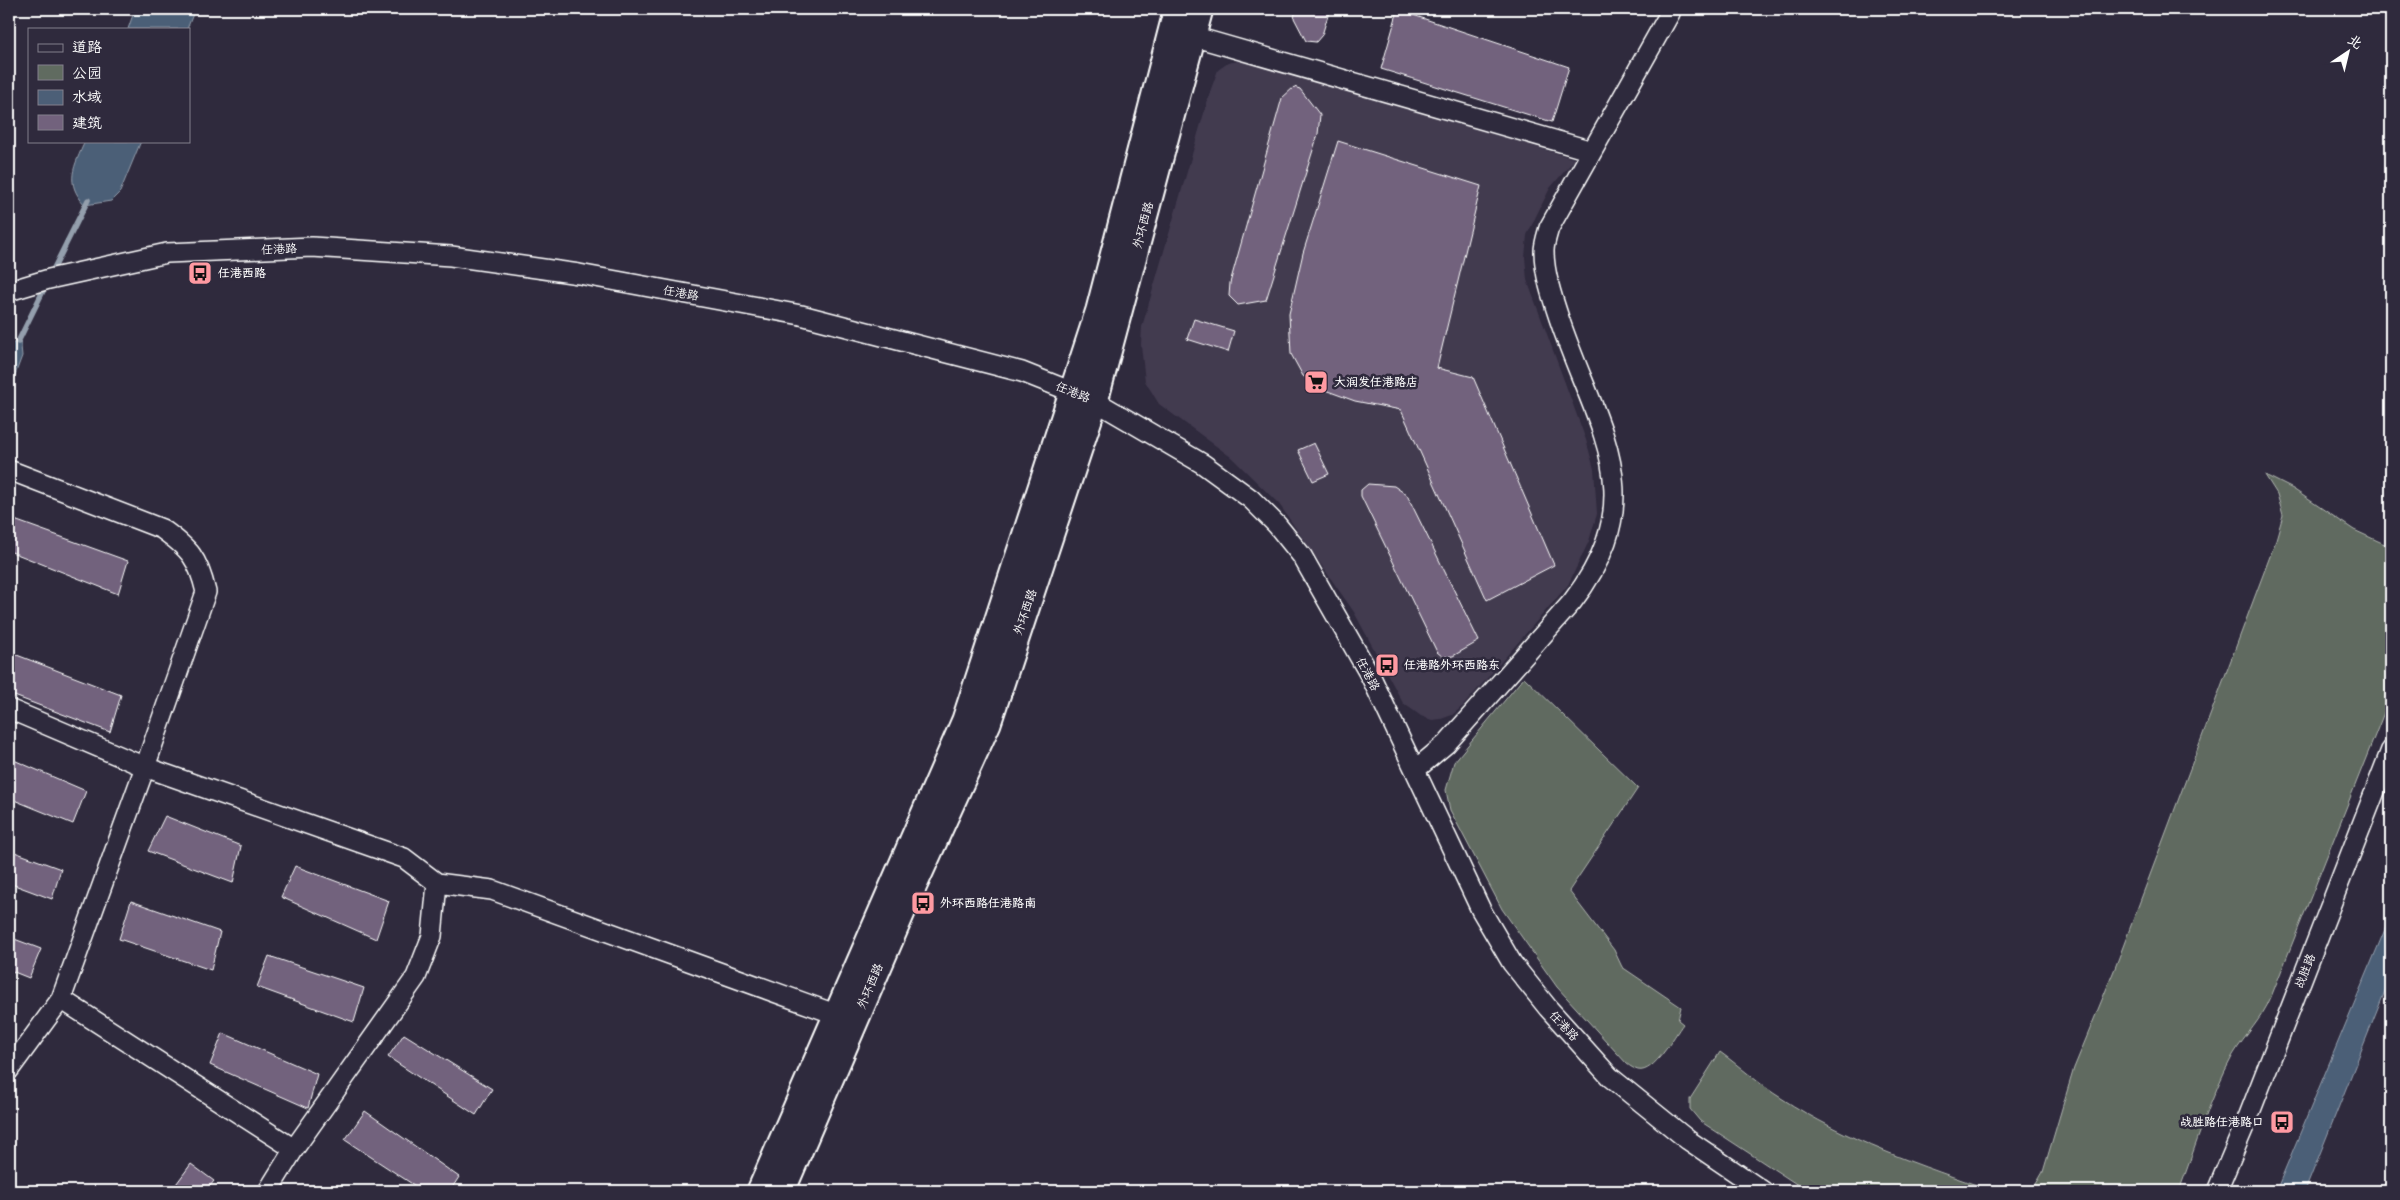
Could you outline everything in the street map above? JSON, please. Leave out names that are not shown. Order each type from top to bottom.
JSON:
[{"type":"main road","name":"外环西路","points":[[760,1191],[835,1014],[965,720],[1099,310],[1178,9]]},
{"type":"main road","name":"外环西路","points":[[782,1191],[906,903],[988,723],[1095,401],[1200,9]]},
{"type":"street","points":[[1415,770],[1446,744],[1572,602],[1595,568],[1608,538],[1615,478],[1609,450],[1553,300],[1544,251],[1548,228],[1670,14]]},
{"type":"street","points":[[1192,36],[1592,151]]},
{"type":"street","name":"任港路","points":[[9,291],[48,279],[167,253],[312,247],[451,256],[579,274],[801,315],[1022,372],[1095,401],[1203,464],[1251,500],[1277,525],[1302,556],[1371,677],[1481,910],[1512,963],[1548,1008],[1610,1077],[1688,1140],[1763,1191]]},
{"type":"street","points":[[9,470],[162,529],[183,544],[200,566],[206,592],[61,1000],[9,1070]]},
{"type":"street","points":[[9,710],[145,767],[404,858],[437,883],[492,890],[835,1014]]},
{"type":"street","name":"战胜路","points":[[2217,1191],[2253,1106],[2391,750]]},
{"type":"street","points":[[268,1191],[294,1149],[416,977],[432,936],[437,883]]},
{"type":"street","points":[[61,1000],[294,1149]]},
{"type":"shaded area","points":[[1244,60],[1266,63],[1575,159],[1550,188],[1527,235],[1525,257],[1527,280],[1586,440],[1594,469],[1597,514],[1589,541],[1568,585],[1463,706],[1452,715],[1441,719],[1432,720],[1421,716],[1403,703],[1354,612],[1279,504],[1231,457],[1159,404],[1145,381],[1141,345],[1142,327],[1211,89],[1218,70],[1228,63]]},
{"type":"green space","points":[[2265,475],[2293,489],[2354,530],[2391,547],[2391,695],[2271,997],[2263,1013],[2233,1055],[2225,1071],[2210,1105],[2179,1191],[2032,1191],[2043,1172],[2074,1068],[2115,968],[2275,543],[2283,515],[2277,494]]},
{"type":"green space","points":[[1524,677],[1638,788],[1569,891],[1614,950],[1622,967],[1681,1007],[1678,1020],[1683,1024],[1657,1060],[1644,1070],[1637,1070],[1627,1064],[1557,987],[1502,909],[1450,810],[1446,790],[1454,762]]},
{"type":"green space","points":[[1720,1052],[1773,1093],[1832,1127],[1912,1162],[1994,1191],[1807,1191],[1700,1121],[1690,1109],[1690,1099]]},
{"type":"water","points":[[135,9],[195,9],[187,28],[128,28]]},
{"type":"water","points":[[85,142],[141,142],[120,192],[111,201],[85,205],[75,189],[73,181],[77,159]]},
{"type":"water","points":[[20,336],[22,356],[9,391],[9,348]]},
{"type":"water","points":[[2391,915],[2391,976],[2305,1191],[2276,1191]]},
{"type":"building","points":[[1296,9],[1330,9],[1322,35],[1316,42],[1306,41],[1294,18]]},
{"type":"building","points":[[1398,10],[1569,67],[1552,122],[1381,69]]},
{"type":"building","points":[[1294,87],[1300,89],[1320,115],[1318,134],[1266,300],[1238,305],[1229,296],[1230,283],[1282,98]]},
{"type":"building","points":[[1338,141],[1481,186],[1437,368],[1473,377],[1554,565],[1487,600],[1401,410],[1355,401],[1322,389],[1303,376],[1291,354],[1289,314],[1303,253]]},
{"type":"building","points":[[1194,319],[1234,331],[1228,352],[1187,339]]},
{"type":"building","points":[[1314,443],[1329,474],[1313,481],[1298,450]]},
{"type":"building","points":[[1368,484],[1394,486],[1407,495],[1479,641],[1453,656],[1443,657],[1437,652],[1361,496],[1361,490]]},
{"type":"building","points":[[9,518],[128,561],[118,594],[9,551]]},
{"type":"building","points":[[9,652],[121,695],[110,732],[9,694]]},
{"type":"building","points":[[9,758],[86,791],[73,824],[9,798]]},
{"type":"building","points":[[165,816],[241,846],[233,883],[148,851]]},
{"type":"building","points":[[9,850],[61,869],[52,899],[9,883]]},
{"type":"building","points":[[295,866],[389,901],[376,939],[281,897]]},
{"type":"building","points":[[131,901],[220,932],[211,970],[119,939]]},
{"type":"building","points":[[9,937],[41,949],[29,978],[9,970]]},
{"type":"building","points":[[269,956],[364,988],[354,1022],[257,987]]},
{"type":"building","points":[[223,1033],[317,1074],[308,1108],[210,1065]]},
{"type":"building","points":[[404,1034],[492,1089],[476,1115],[388,1057]]},
{"type":"building","points":[[365,1111],[459,1177],[450,1191],[423,1191],[345,1140]]},
{"type":"building","points":[[191,1164],[214,1181],[206,1191],[171,1191]]},
{"type":"waterway","points":[[51,274],[88,200]]},
{"type":"waterway","points":[[18,342],[46,285]]},
{"type":"place","name":"任港西路","points":[[200,273]]},
{"type":"place","name":"大润发任港路店","points":[[1316,382]]},
{"type":"place","name":"任港路外环西路东","points":[[1387,665]]},
{"type":"place","name":"外环西路任港路南","points":[[923,903]]},
{"type":"place","name":"战胜路任港路口","points":[[2282,1122]]}]
